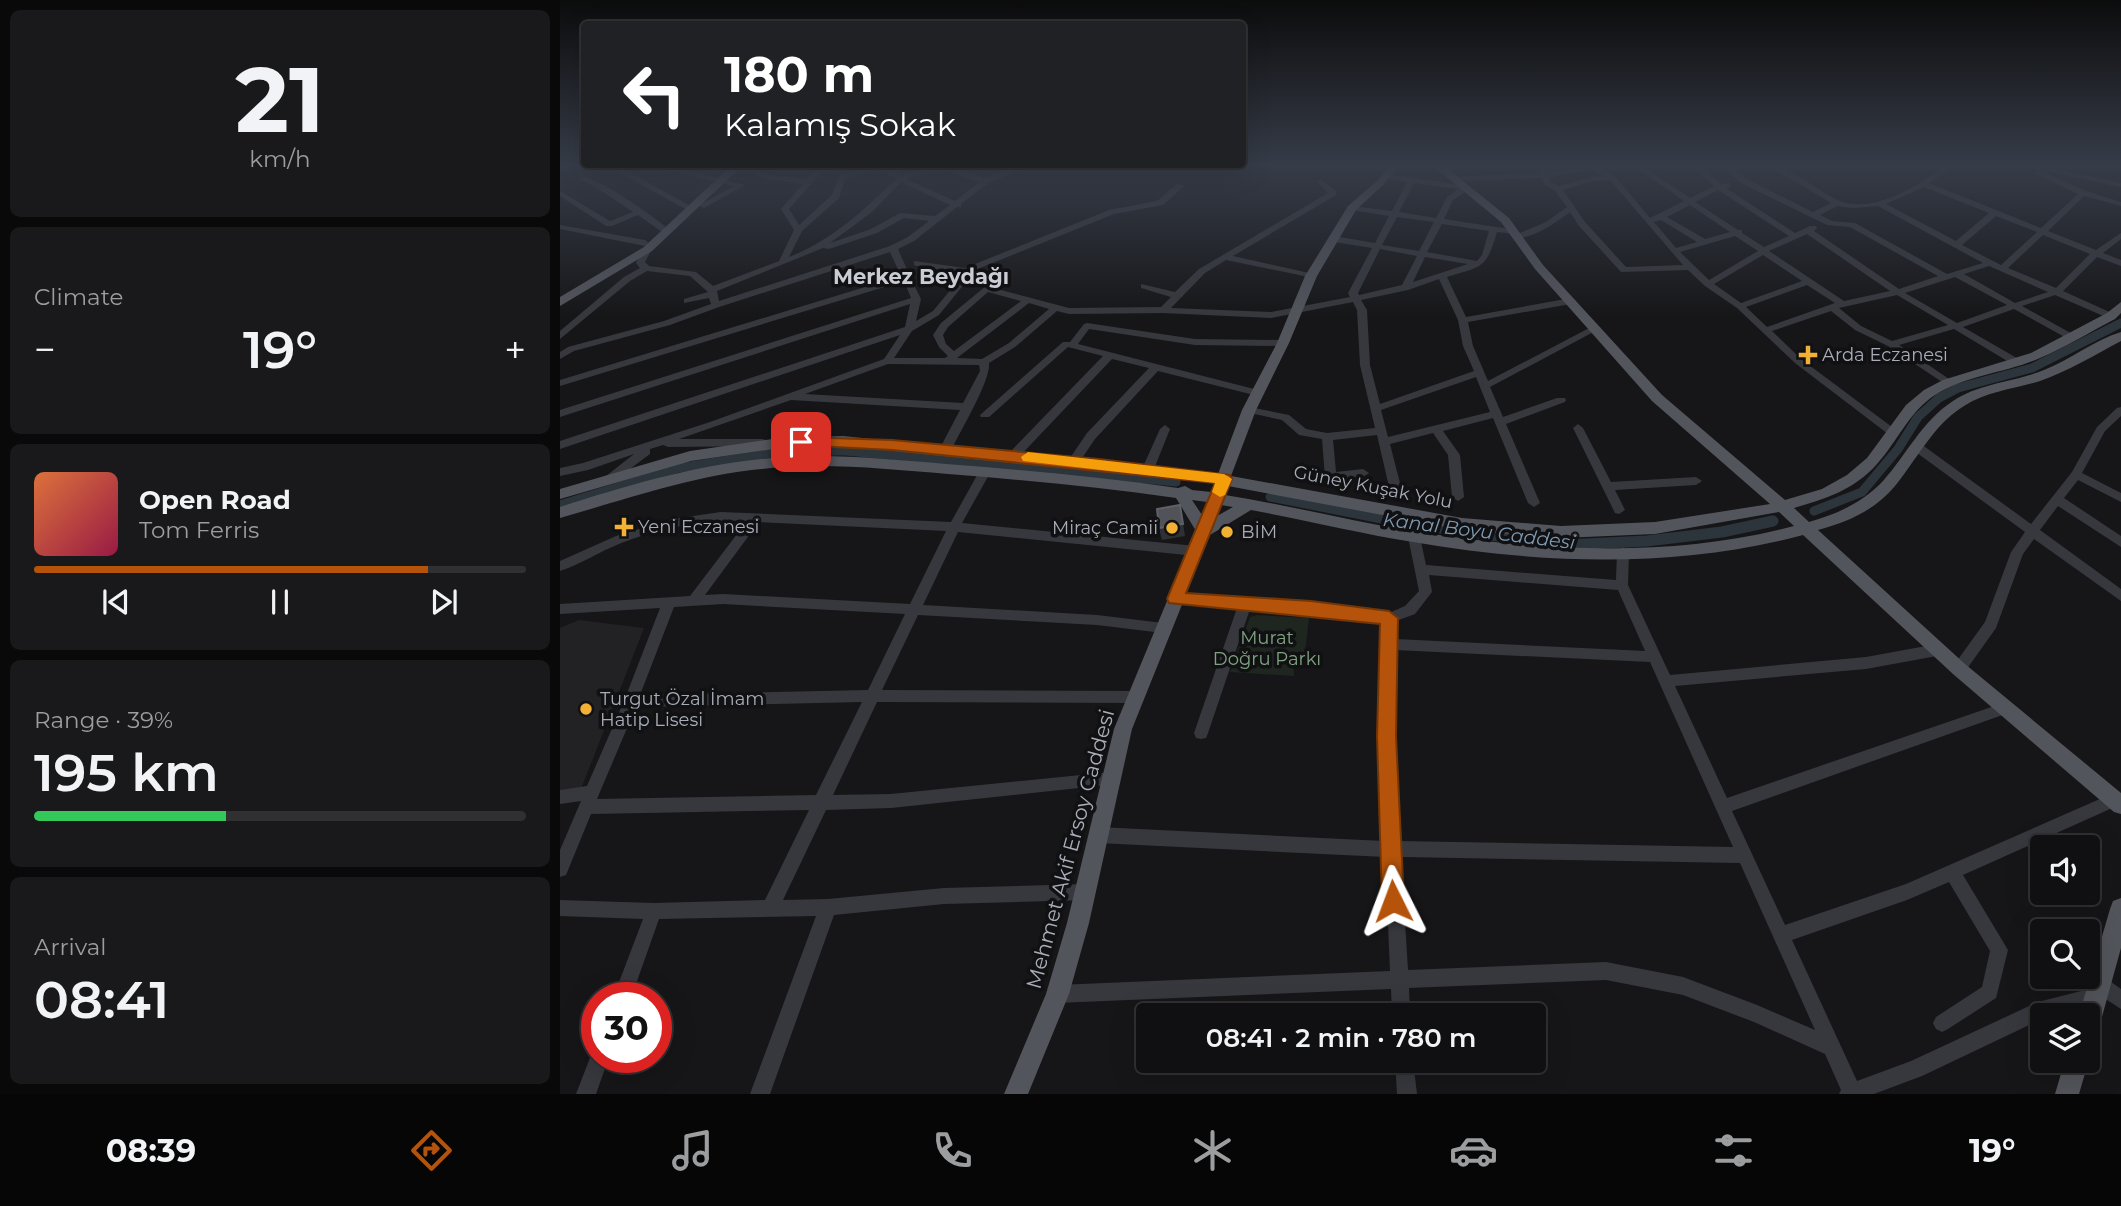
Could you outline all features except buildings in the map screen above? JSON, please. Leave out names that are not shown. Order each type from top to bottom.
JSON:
[{"type":"main road","points":[[560,302],[646,246],[682,216]]},
{"type":"main road","name":"Mehmet Akif Ersoy Caddesi","points":[[1016,1094],[1057,995],[1086,891],[1123,729],[1134,697],[1217,499],[1249,410],[1283,343],[1311,276],[1347,216]]},
{"type":"main road","points":[[1501,216],[1518,234],[1539,267],[1657,398],[1783,507],[1937,650],[2118,802]]},
{"type":"main road","points":[[560,292],[591,278],[646,246]]},
{"type":"main road","name":"Güney Kuşak Yolu","points":[[560,494],[690,456],[780,443],[843,441],[1189,474],[1462,524],[1535,532],[1655,528],[1783,507],[1806,500],[1852,479],[1872,461],[1911,408],[1929,393],[1948,383],[2018,363],[2073,338],[2111,316],[2121,306]]},
{"type":"main road","points":[[560,513],[665,479],[715,468],[782,460],[831,460],[1180,493],[1250,504],[1413,537],[1557,553],[1623,552],[1713,545],[1828,523],[1876,499],[1897,477],[1930,429],[1961,401],[2034,379],[2121,336]]},
{"type":"main road","points":[[1180,493],[1194,485],[1189,474]]},
{"type":"main road","points":[[1250,504],[1246,498],[1259,485]]},
{"type":"main road","points":[[1180,493],[1204,531],[1250,504]]},
{"type":"main road","points":[[1806,500],[1808,514],[1828,523]]},
{"type":"main road","points":[[1765,511],[1783,520],[1786,533]]},
{"type":"main road","points":[[2100,982],[2121,909]]},
{"type":"main road","points":[[2094,1003],[2098,989]]},
{"type":"main road","points":[[2067,1094],[2073,1073]]},
{"type":"street","points":[[596,216],[609,224],[630,216]]},
{"type":"street","points":[[645,216],[664,230]]},
{"type":"street","points":[[789,216],[798,230]]},
{"type":"street","points":[[781,263],[798,230],[814,216]]},
{"type":"street","points":[[815,250],[861,216]]},
{"type":"street","points":[[687,301],[815,250],[848,241],[901,216]]},
{"type":"street","points":[[912,216],[937,219]]},
{"type":"street","points":[[560,356],[572,349],[667,323],[893,248],[912,239],[941,216]]},
{"type":"street","points":[[918,263],[966,271],[1102,216]]},
{"type":"street","points":[[1163,310],[1202,271],[1294,216]]},
{"type":"street","points":[[1394,216],[1353,293],[1362,310],[1365,365],[1396,491]]},
{"type":"street","points":[[1403,216],[1518,234],[1549,224],[1560,216]]},
{"type":"street","points":[[1405,288],[1441,216]]},
{"type":"street","points":[[1578,216],[1624,270],[1689,267]]},
{"type":"street","points":[[1644,216],[1689,267],[1768,330],[1798,361],[1892,433]]},
{"type":"street","points":[[1648,221],[1665,216]]},
{"type":"street","points":[[1715,216],[1809,281],[1858,328],[1891,344],[1948,383]]},
{"type":"street","points":[[1763,216],[1794,236]]},
{"type":"street","points":[[1818,216],[1830,223]]},
{"type":"street","points":[[1904,216],[1990,262],[2111,316]]},
{"type":"street","points":[[1958,244],[1991,216]]},
{"type":"street","points":[[1999,216],[2043,231],[2094,255],[2121,263]]},
{"type":"street","points":[[2003,268],[2059,216]]},
{"type":"street","points":[[1662,218],[1704,242]]},
{"type":"street","points":[[1709,284],[1765,250],[1807,230],[1830,223],[1852,225],[1946,277]]},
{"type":"street","points":[[560,227],[646,246],[640,263],[646,268],[693,274],[712,292],[716,305]]},
{"type":"street","points":[[950,357],[938,335],[944,326],[986,289],[1069,311],[1136,309],[1271,315],[1405,288],[1479,264],[1486,255],[1493,230]]},
{"type":"street","points":[[1807,230],[1898,292],[2018,363]]},
{"type":"street","points":[[1674,251],[1739,232]]},
{"type":"street","points":[[1891,344],[1956,326],[2058,291],[2094,255],[2121,235]]},
{"type":"street","points":[[1334,239],[1479,264]]},
{"type":"street","points":[[887,361],[909,329],[916,299],[893,248]]},
{"type":"street","points":[[1224,257],[1311,276]]},
{"type":"street","points":[[1768,330],[1838,306],[1898,292],[1990,262]]},
{"type":"street","points":[[560,336],[627,279],[646,268]]},
{"type":"street","points":[[560,445],[909,329],[936,313],[966,276],[966,271]]},
{"type":"street","points":[[1957,274],[2073,338]]},
{"type":"street","points":[[1442,275],[1463,320],[1468,346],[1534,503]]},
{"type":"street","points":[[560,383],[908,277]]},
{"type":"street","points":[[1740,306],[1809,281]]},
{"type":"street","points":[[1144,286],[1178,296]]},
{"type":"street","points":[[1136,309],[1156,289]]},
{"type":"street","points":[[560,414],[916,299]]},
{"type":"street","points":[[950,357],[1029,299]]},
{"type":"street","points":[[1463,320],[1571,301]]},
{"type":"street","points":[[560,472],[657,443],[887,361],[950,357],[984,362],[1012,345],[1054,309]]},
{"type":"street","points":[[1100,328],[1112,309]]},
{"type":"street","points":[[1073,344],[1087,327],[1195,342],[1283,343]]},
{"type":"street","points":[[1485,386],[1596,328]]},
{"type":"street","points":[[985,415],[1066,344],[1258,393]]},
{"type":"street","points":[[1013,456],[1110,355]]},
{"type":"street","points":[[945,450],[979,387],[985,371],[984,362]]},
{"type":"street","points":[[1074,461],[1091,436],[1156,368]]},
{"type":"street","points":[[1375,409],[1479,373]]},
{"type":"street","points":[[789,397],[968,407]]},
{"type":"street","points":[[1249,410],[1285,417],[1303,432],[1327,437],[1382,436],[1498,418],[1561,400]]},
{"type":"street","points":[[1959,669],[1991,624],[2017,552],[2076,474],[2101,429],[2121,410]]},
{"type":"street","points":[[1436,428],[1454,455],[1458,497]]},
{"type":"street","points":[[1578,428],[1619,510]]},
{"type":"street","points":[[1148,469],[1165,429]]},
{"type":"street","points":[[1327,437],[1331,477],[1363,473]]},
{"type":"street","points":[[607,480],[657,443],[780,443]]},
{"type":"street","points":[[1917,447],[2121,596]]},
{"type":"street","points":[[770,908],[954,527],[984,473]]},
{"type":"street","points":[[2076,474],[2121,498]]},
{"type":"street","points":[[1609,486],[1696,481]]},
{"type":"street","points":[[2057,499],[2121,542]]},
{"type":"street","points":[[560,566],[615,540],[672,523],[721,516],[954,527],[1196,551]]},
{"type":"street","points":[[694,600],[755,519]]},
{"type":"street","points":[[1175,599],[1311,608],[1389,618],[1410,610],[1426,592],[1424,570],[1413,537]]},
{"type":"street","points":[[1623,552],[1622,585],[1833,1048],[1850,1093],[1915,1069],[2038,1011],[2098,989],[2121,1000]]},
{"type":"street","points":[[1424,570],[1622,585]]},
{"type":"street","points":[[560,609],[723,599],[914,609],[1163,628]]},
{"type":"street","points":[[560,869],[631,701],[668,602]]},
{"type":"street","points":[[1201,733],[1245,605]]},
{"type":"street","points":[[1389,618],[1387,736],[1400,1003]]},
{"type":"street","points":[[1388,644],[1656,657]]},
{"type":"street","points":[[1668,681],[1866,663],[1937,650]]},
{"type":"street","points":[[631,701],[871,696],[1134,697]]},
{"type":"street","points":[[1723,807],[2006,708]]},
{"type":"street","points":[[560,797],[588,800],[821,803],[891,801],[1111,779]]},
{"type":"street","points":[[1781,935],[1907,892],[2118,802]]},
{"type":"street","points":[[1098,835],[1391,849],[1745,855]]},
{"type":"street","points":[[1942,1023],[1990,992],[1999,950],[1952,872]]},
{"type":"street","points":[[560,908],[654,911],[770,908],[944,896],[1086,891]]},
{"type":"street","points":[[760,1094],[828,906]]},
{"type":"street","points":[[628,982],[654,911]]},
{"type":"street","points":[[1057,995],[1606,971],[1683,986],[1757,1014],[1833,1048]]},
{"type":"street","points":[[586,1094],[594,1073]]},
{"type":"street","points":[[1405,1073],[1407,1094]]},
{"type":"shaded area","name":"Turgut Özal İmam Hatip Lisesi","points":[[579,620],[644,628],[581,789],[560,792],[560,628]]},
{"type":"green space","name":"Murat Doğru Parkı","points":[[1257,615],[1309,618],[1305,652],[1293,653],[1294,676],[1230,672],[1250,617]]},
{"type":"waterway","name":"Kanal Boyu Caddesi","points":[[1814,511],[1862,492],[1898,449],[1918,417],[1939,398],[1958,388],[2032,368],[2121,323]]},
{"type":"waterway","name":"Kanal Boyu Caddesi","points":[[560,505],[679,468],[784,451],[846,451],[1176,482]]},
{"type":"waterway","name":"Kanal Boyu Caddesi","points":[[1270,497],[1397,522]]},
{"type":"waterway","name":"Kanal Boyu Caddesi","points":[[1388,521],[1564,545],[1647,541],[1722,532],[1773,521],[1766,522]]},
{"type":"slow traffic","points":[[1028,457],[1224,479],[1220,492]]},
{"type":"place","name":"Arda Eczanesi","points":[[1808,355]]},
{"type":"place","name":"Yeni Eczanesi","points":[[624,527]]},
{"type":"place","name":"Miraç Camii","points":[[1172,528]]},
{"type":"place","name":"BİM","points":[[1227,532]]},
{"type":"place","name":"Turgut Özal İmam Hatip Lisesi","points":[[586,709]]},
{"type":"district","name":"Merkez Beydağı","points":[[921,276]]},
{"type":"route","points":[[801,442],[843,441],[892,445],[1148,469],[1224,479],[1175,599],[1311,608],[1389,618],[1387,736],[1393,901]]}]
